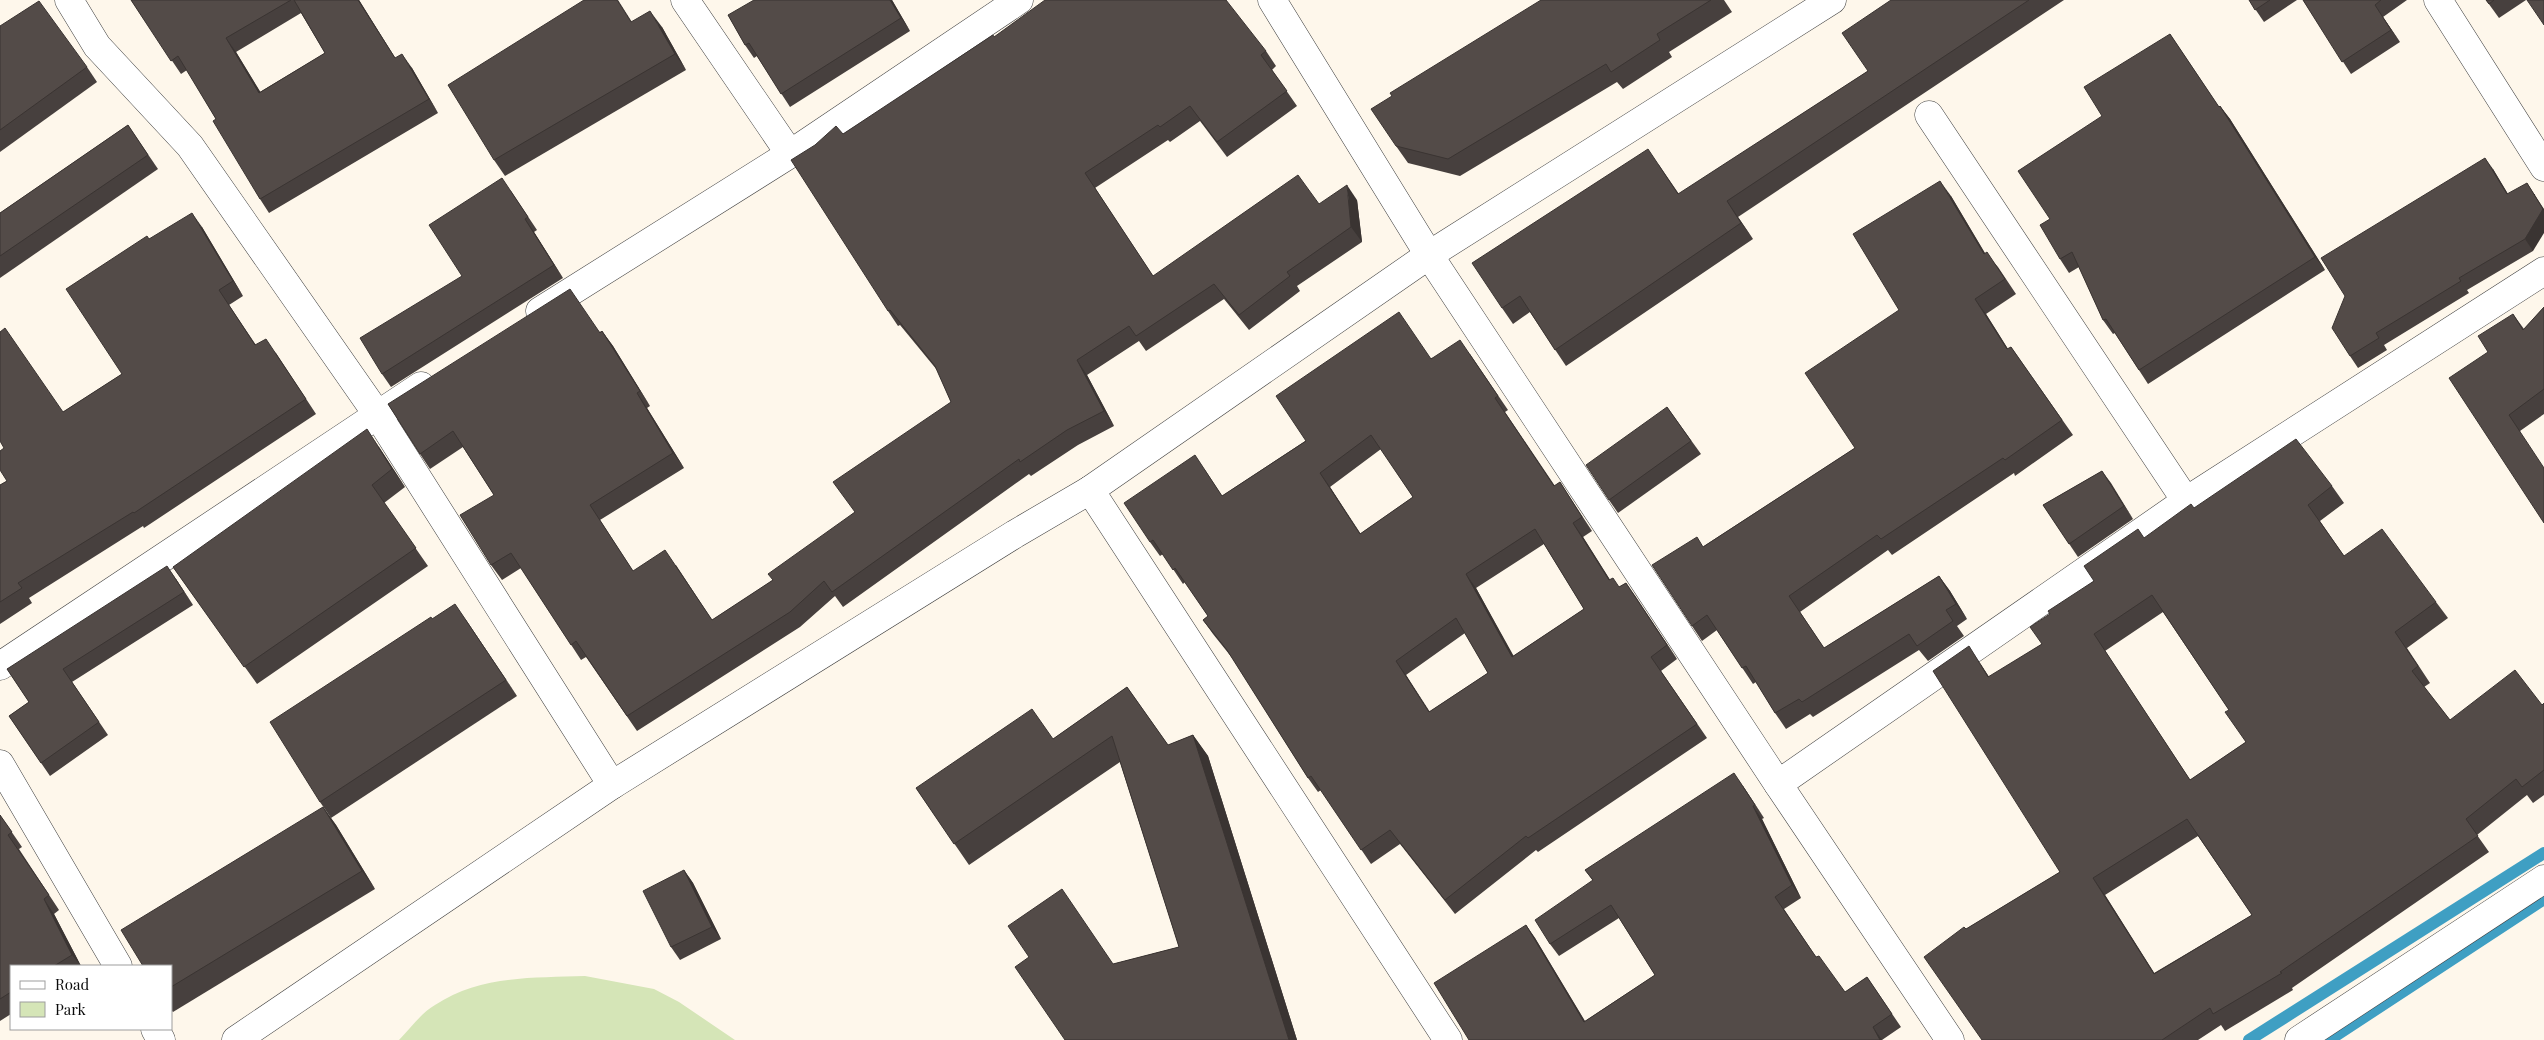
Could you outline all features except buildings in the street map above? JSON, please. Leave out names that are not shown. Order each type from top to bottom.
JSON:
[{"type":"street","points":[[69,0],[97,46],[190,146],[377,414],[612,785]]},
{"type":"street","points":[[685,0],[790,154]]},
{"type":"street","points":[[520,324],[790,154],[1018,0]]},
{"type":"street","points":[[1272,0],[1429,255],[1778,784],[1950,1040]]},
{"type":"street","points":[[236,1040],[612,785],[1007,539],[1090,490],[1429,255],[1832,0]]},
{"type":"street","points":[[2438,0],[2544,167]]},
{"type":"street","points":[[1929,115],[2186,501]]},
{"type":"street","points":[[1778,784],[2186,501],[2544,271]]},
{"type":"street","points":[[0,666],[377,414],[445,372]]},
{"type":"street","points":[[1090,490],[1448,1040]]},
{"type":"street","points":[[0,764],[117,965]]},
{"type":"street","points":[[2299,1040],[2544,879]]},
{"type":"green space","points":[[585,976],[654,989],[679,1002],[735,1040],[399,1040],[430,1008],[452,995],[470,988],[507,980]]},
{"type":"waterway","points":[[2249,1040],[2544,853]]},
{"type":"waterway","points":[[2329,1040],[2544,899]]}]
